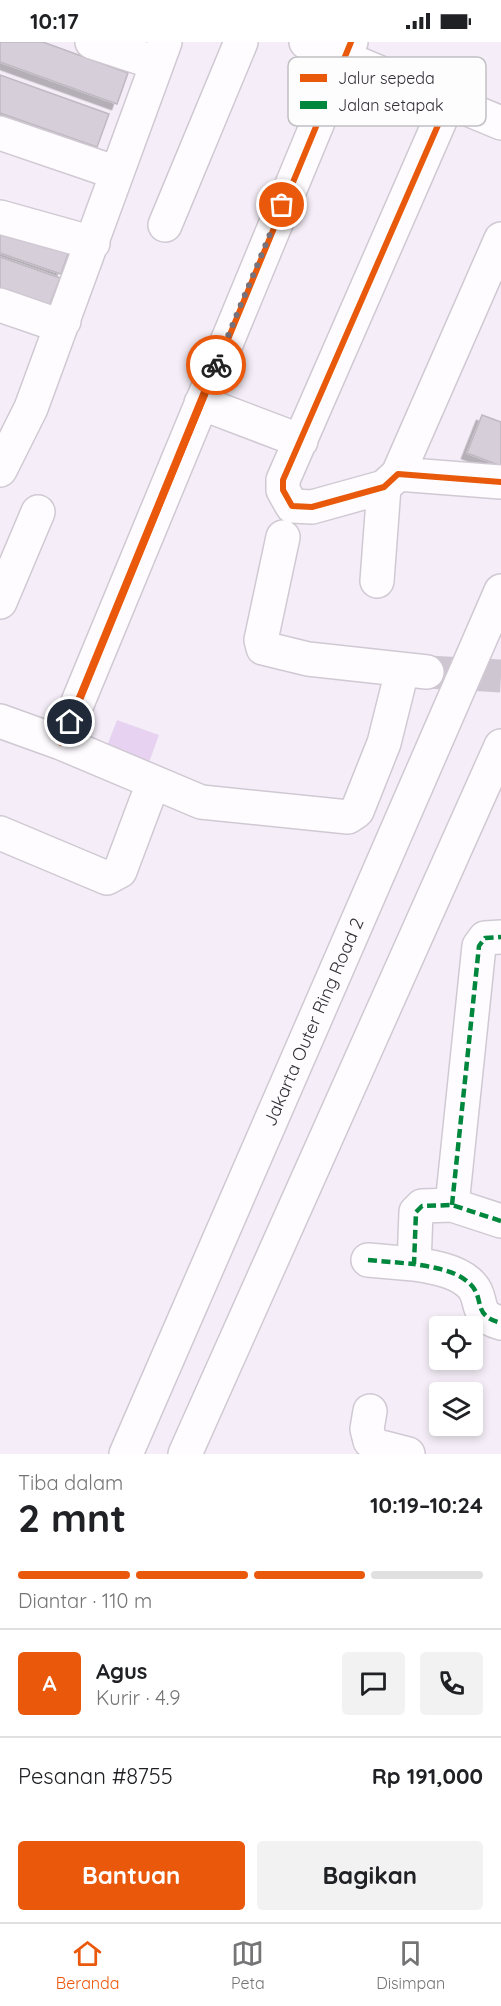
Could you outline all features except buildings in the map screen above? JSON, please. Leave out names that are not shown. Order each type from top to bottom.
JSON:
[{"type":"main road","points":[[0,470],[31,408],[93,243],[160,52],[92,42]]},
{"type":"main road","points":[[165,225],[241,42]]},
{"type":"main road","points":[[306,42],[347,51]]},
{"type":"main road","points":[[486,116],[501,123]]},
{"type":"main road","points":[[61,743],[316,126]]},
{"type":"main road","points":[[439,126],[283,480],[283,490],[292,506],[312,507],[391,481],[501,482]]},
{"type":"main road","points":[[0,133],[117,173]]},
{"type":"main road","points":[[0,217],[93,243]]},
{"type":"main road","points":[[376,580],[391,481],[500,246]]},
{"type":"main road","points":[[0,305],[55,324],[64,321]]},
{"type":"main road","points":[[201,403],[301,441]]},
{"type":"main road","points":[[0,602],[38,512]]},
{"type":"main road","points":[[0,721],[61,743],[201,802],[352,816],[357,811],[414,672],[308,659],[263,648],[263,630],[283,537]]},
{"type":"main road","name":"Jakarta Outer Ring Road 2","points":[[126,1454],[501,591]]},
{"type":"main road","points":[[185,1454],[501,746]]},
{"type":"main road","points":[[0,833],[103,878],[112,876],[120,871],[153,783]]},
{"type":"main road","points":[[452,1205],[479,946],[485,938],[501,937]]},
{"type":"main road","points":[[414,1264],[416,1212],[422,1206],[452,1205],[501,1221]]},
{"type":"main road","points":[[368,1260],[441,1269],[467,1281],[477,1293],[478,1307],[494,1321]]},
{"type":"main road","points":[[370,1411],[367,1429],[370,1441],[377,1446],[408,1454]]},
{"type":"shaded area","points":[[117,720],[159,735],[147,768],[105,751]]},
{"type":"tunnel","points":[[427,672],[501,676]]},
{"type":"marked path","points":[[452,1205],[479,946],[485,938],[501,937]]},
{"type":"marked path","points":[[501,1221],[452,1205],[422,1206],[416,1212],[414,1264],[442,1270],[468,1282],[474,1288],[485,1315],[501,1323]]},
{"type":"marked path","points":[[368,1260],[414,1264]]},
{"type":"cycle path","points":[[345,57],[351,42]]},
{"type":"cycle path","points":[[61,743],[316,126]]},
{"type":"cycle path","points":[[438,126],[283,480],[283,490],[292,506],[312,507],[384,487],[398,474],[501,482]]},
{"type":"way so far","points":[[216,365],[282,205]]},
{"type":"route","points":[[70,722],[216,365]]}]
